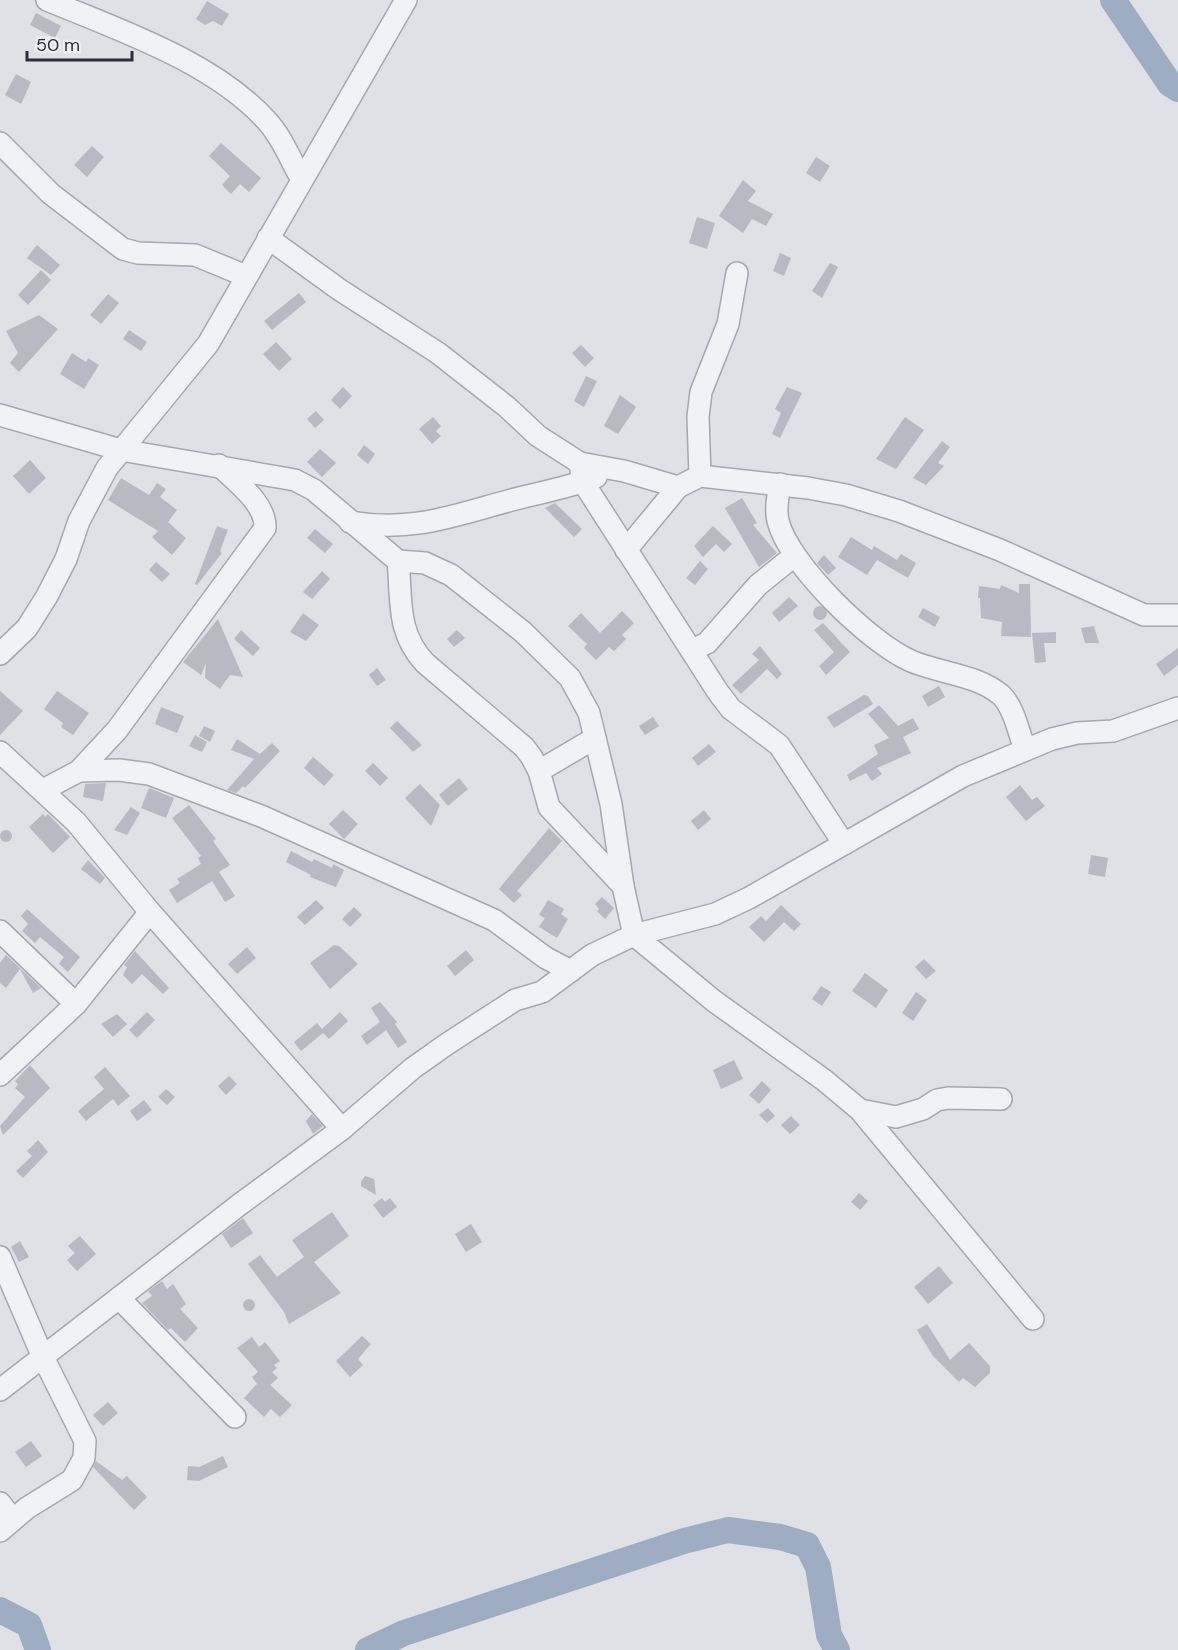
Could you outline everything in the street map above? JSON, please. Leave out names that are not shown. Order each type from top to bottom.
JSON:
[{"type":"street","points":[[47,0],[140,39],[200,70],[246,99],[269,122],[302,180]]},
{"type":"street","points":[[0,654],[27,628],[42,604],[66,559],[79,521],[107,468],[208,344],[406,0]]},
{"type":"street","points":[[0,143],[51,194],[123,249],[138,253],[195,255],[246,276]]},
{"type":"street","points":[[268,238],[340,290],[438,353],[507,406],[538,436],[582,472],[626,550],[731,709],[778,745],[844,844]]},
{"type":"street","points":[[700,476],[698,417],[701,392],[728,324],[737,273]]},
{"type":"street","points":[[0,415],[121,450],[219,465],[295,480],[314,490],[349,522],[398,561],[425,563],[451,575],[524,632],[570,678],[589,713],[611,804],[633,935],[714,1001],[831,1086],[860,1110],[1033,1319]]},
{"type":"street","points":[[43,790],[79,771],[117,730],[265,528],[266,516],[260,507],[219,465]]},
{"type":"street","points":[[349,522],[384,527],[418,524],[464,514],[582,472],[614,469],[678,487]]},
{"type":"street","points":[[626,550],[678,487],[700,476],[780,484],[846,495],[899,511],[1036,564],[1144,615],[1178,615]]},
{"type":"street","points":[[780,484],[777,514],[794,556],[830,596],[894,653],[941,672],[981,683],[1002,695],[1008,703],[1025,749]]},
{"type":"street","points":[[692,650],[707,643],[758,585],[794,556]]},
{"type":"street","points":[[398,561],[403,629],[411,648],[424,663],[524,747],[539,771],[549,807],[623,886]]},
{"type":"street","points":[[0,1390],[42,1355],[238,1205],[342,1129],[413,1068],[514,1000],[542,992],[592,955],[633,935],[715,914],[963,776],[1025,749],[1077,733],[1113,731],[1178,708]]},
{"type":"street","points":[[539,771],[595,738]]},
{"type":"street","points":[[0,752],[76,822],[150,912],[342,1129]]},
{"type":"street","points":[[79,771],[119,770],[148,774],[261,816],[494,920],[546,958],[571,971]]},
{"type":"street","points":[[0,1075],[76,1004],[150,912]]},
{"type":"street","points":[[0,931],[76,1004]]},
{"type":"street","points":[[860,1110],[896,1117],[924,1109],[937,1100],[948,1098],[1001,1099]]},
{"type":"street","points":[[0,1257],[42,1355],[79,1424],[85,1441],[84,1458],[72,1480],[4,1518]]},
{"type":"street","points":[[119,1298],[235,1417]]},
{"type":"building","points":[[207,1],[229,14],[222,26],[213,21],[205,25],[196,19]]},
{"type":"building","points":[[36,13],[61,26],[55,38],[30,25]]},
{"type":"building","points":[[16,74],[31,82],[21,104],[5,95]]},
{"type":"building","points":[[221,143],[261,178],[249,192],[240,184],[231,194],[222,185],[230,176],[209,156]]},
{"type":"building","points":[[92,146],[104,157],[87,177],[74,165]]},
{"type":"building","points":[[816,157],[830,166],[820,182],[806,173]]},
{"type":"building","points":[[743,180],[756,191],[748,201],[773,214],[766,226],[752,219],[743,233],[719,216]]},
{"type":"building","points":[[697,217],[715,223],[707,249],[689,243]]},
{"type":"building","points":[[37,245],[60,265],[51,275],[27,258]]},
{"type":"building","points":[[780,253],[791,258],[784,276],[773,271]]},
{"type":"building","points":[[830,263],[838,267],[822,298],[812,291]]},
{"type":"building","points":[[41,270],[51,280],[28,305],[18,295]]},
{"type":"building","points":[[299,293],[306,302],[272,330],[264,321]]},
{"type":"building","points":[[108,294],[119,303],[101,324],[90,315]]},
{"type":"building","points":[[39,315],[58,329],[19,372],[10,363],[18,353],[6,331]]},
{"type":"building","points":[[129,330],[147,342],[141,351],[123,339]]},
{"type":"building","points":[[276,342],[292,359],[279,371],[263,354]]},
{"type":"building","points":[[581,345],[594,358],[585,367],[572,353]]},
{"type":"building","points":[[72,353],[86,362],[88,358],[99,365],[84,389],[60,374]]},
{"type":"building","points":[[586,376],[597,381],[584,407],[574,401]]},
{"type":"building","points":[[343,387],[352,396],[340,409],[331,400]]},
{"type":"building","points":[[787,387],[802,393],[780,438],[772,434],[781,413],[775,409]]},
{"type":"building","points":[[620,395],[636,407],[618,434],[604,426]]},
{"type":"building","points":[[316,411],[324,420],[315,428],[307,419]]},
{"type":"building","points":[[433,417],[441,426],[436,431],[441,436],[432,444],[419,429]]},
{"type":"building","points":[[905,417],[924,430],[896,469],[876,459]]},
{"type":"building","points":[[942,441],[950,447],[938,463],[944,466],[926,485],[913,478]]},
{"type":"building","points":[[364,445],[375,454],[368,464],[357,455]]},
{"type":"building","points":[[320,449],[336,463],[322,477],[307,462]]},
{"type":"building","points":[[30,460],[46,478],[29,494],[13,476]]},
{"type":"building","points":[[121,478],[149,495],[157,483],[166,489],[160,497],[177,510],[168,522],[186,538],[172,555],[152,537],[158,531],[108,500]]},
{"type":"building","points":[[742,498],[757,523],[753,525],[777,553],[759,567],[725,508]]},
{"type":"building","points":[[555,503],[582,529],[574,537],[545,508]]},
{"type":"building","points":[[217,526],[228,530],[220,551],[222,553],[197,585],[195,584]]},
{"type":"building","points":[[713,526],[732,544],[724,552],[716,544],[703,557],[694,546]]},
{"type":"building","points":[[315,529],[333,544],[325,553],[307,538]]},
{"type":"building","points":[[851,537],[872,550],[874,546],[897,560],[901,554],[916,563],[908,578],[877,560],[867,575],[838,557]]},
{"type":"building","points":[[824,555],[836,568],[828,575],[817,563]]},
{"type":"building","points":[[700,561],[708,569],[695,585],[686,578]]},
{"type":"building","points":[[156,562],[170,574],[162,582],[149,570]]},
{"type":"building","points":[[322,571],[330,579],[312,599],[303,592]]},
{"type":"building","points":[[1019,584],[1030,584],[1031,637],[1001,636],[1002,622],[981,618],[979,586],[1000,589],[1001,585],[1019,593]]},
{"type":"building","points":[[789,597],[798,606],[779,622],[772,613]]},
{"type":"building","points":[[820,606],[825,608],[827,613],[825,618],[820,620],[815,618],[813,613],[815,608]]},
{"type":"building","points":[[923,608],[940,617],[935,627],[918,617]]},
{"type":"building","points":[[622,611],[634,623],[622,635],[626,639],[614,651],[609,647],[596,660],[584,648],[587,644],[568,626],[581,613],[600,633]]},
{"type":"building","points":[[303,613],[319,625],[306,641],[290,632]]},
{"type":"building","points":[[218,619],[243,677],[230,675],[220,689],[205,678],[206,663],[201,675],[183,662]]},
{"type":"building","points":[[823,623],[850,652],[826,675],[819,666],[834,652],[814,630]]},
{"type":"building","points":[[1094,626],[1099,643],[1085,643],[1081,628]]},
{"type":"building","points":[[241,630],[260,648],[253,656],[234,639]]},
{"type":"building","points":[[457,630],[465,638],[454,647],[447,639]]},
{"type":"building","points":[[1056,632],[1056,643],[1044,643],[1046,662],[1035,663],[1032,633]]},
{"type":"building","points":[[760,646],[782,674],[777,679],[767,669],[741,694],[732,685],[759,660],[752,654]]},
{"type":"building","points":[[1178,648],[1178,665],[1164,676],[1156,664]]},
{"type":"building","points":[[377,668],[386,680],[377,686],[369,675]]},
{"type":"building","points":[[939,686],[945,697],[928,707],[922,696]]},
{"type":"building","points":[[0,691],[23,711],[0,735]]},
{"type":"building","points":[[57,691],[89,713],[73,735],[61,727],[63,723],[44,709]]},
{"type":"building","points":[[864,695],[868,696],[873,704],[834,728],[827,717]]},
{"type":"building","points":[[879,705],[898,726],[913,718],[919,729],[903,737],[911,753],[877,768],[882,774],[872,781],[866,773],[850,781],[847,775],[878,754],[874,745],[889,738],[868,714]]},
{"type":"building","points":[[161,707],[184,716],[177,733],[155,724]]},
{"type":"building","points":[[653,717],[659,726],[645,735],[639,726]]},
{"type":"building","points":[[397,721],[422,745],[413,752],[390,728]]},
{"type":"building","points":[[204,726],[215,731],[210,742],[199,736]]},
{"type":"building","points":[[195,735],[207,742],[202,752],[189,746]]},
{"type":"building","points":[[237,739],[260,754],[272,743],[280,751],[245,788],[243,786],[236,793],[227,790],[254,759],[231,750]]},
{"type":"building","points":[[709,744],[716,752],[698,766],[692,758]]},
{"type":"building","points":[[313,757],[334,775],[324,786],[304,768]]},
{"type":"building","points":[[373,763],[388,778],[380,786],[365,771]]},
{"type":"building","points":[[459,778],[468,789],[448,806],[439,795]]},
{"type":"building","points":[[106,783],[103,801],[83,797],[85,784]]},
{"type":"building","points":[[420,784],[440,805],[431,826],[405,798]]},
{"type":"building","points":[[1020,785],[1032,800],[1037,797],[1045,806],[1026,821],[1006,797]]},
{"type":"building","points":[[149,788],[174,798],[166,818],[141,808]]},
{"type":"building","points":[[189,805],[216,839],[213,841],[230,865],[219,872],[235,896],[225,902],[212,881],[177,903],[169,890],[180,883],[177,879],[201,864],[198,858],[201,856],[172,818]]},
{"type":"building","points":[[131,807],[140,813],[127,835],[114,830]]},
{"type":"building","points":[[343,810],[358,824],[344,839],[329,824]]},
{"type":"building","points":[[704,810],[711,819],[698,830],[691,821]]},
{"type":"building","points":[[43,814],[45,817],[48,814],[70,837],[53,853],[29,827]]},
{"type":"building","points":[[549,828],[562,841],[517,891],[522,895],[514,903],[499,889]]},
{"type":"building","points":[[8,830],[11,831],[11,841],[4,842],[1,841],[0,834],[1,831]]},
{"type":"building","points":[[291,851],[312,862],[314,859],[332,868],[333,864],[344,870],[336,887],[310,877],[311,875],[286,862]]},
{"type":"building","points":[[1091,855],[1108,858],[1105,877],[1088,874]]},
{"type":"building","points":[[88,860],[105,878],[100,884],[81,869]]},
{"type":"building","points":[[602,897],[614,908],[605,919],[597,911],[599,909],[595,904]]},
{"type":"building","points":[[316,900],[324,908],[305,925],[297,917]]},
{"type":"building","points":[[548,900],[564,909],[561,914],[568,919],[557,938],[539,927],[545,918],[539,915]]},
{"type":"building","points":[[781,905],[801,924],[794,931],[784,922],[764,942],[749,927],[761,916],[766,921]]},
{"type":"building","points":[[354,907],[362,915],[350,927],[342,919]]},
{"type":"building","points":[[27,909],[80,957],[68,972],[59,964],[64,957],[40,937],[35,943],[22,931],[28,924],[21,916]]},
{"type":"building","points":[[334,945],[339,946],[358,964],[330,989],[310,963]]},
{"type":"building","points":[[247,947],[256,958],[237,974],[228,964]]},
{"type":"building","points":[[466,950],[474,960],[455,976],[447,966]]},
{"type":"building","points":[[135,951],[169,988],[163,994],[142,974],[132,984],[123,975],[127,967],[124,965]]},
{"type":"building","points":[[6,955],[41,988],[33,993],[20,969],[6,988],[0,983],[0,963]]},
{"type":"building","points":[[924,959],[936,971],[926,979],[915,967]]},
{"type":"building","points":[[865,973],[888,990],[876,1008],[852,991]]},
{"type":"building","points":[[821,986],[831,992],[822,1006],[812,999]]},
{"type":"building","points":[[916,992],[927,1000],[913,1021],[902,1013]]},
{"type":"building","points":[[380,1002],[397,1022],[395,1024],[407,1042],[398,1048],[386,1030],[367,1045],[361,1036],[380,1022],[371,1008]]},
{"type":"building","points":[[147,1012],[155,1020],[137,1038],[129,1030]]},
{"type":"building","points":[[340,1012],[348,1021],[329,1039],[323,1033],[301,1051],[294,1042],[317,1023],[322,1029]]},
{"type":"building","points":[[117,1014],[127,1024],[113,1037],[101,1024]]},
{"type":"building","points":[[734,1060],[743,1079],[721,1089],[713,1070]]},
{"type":"building","points":[[30,1065],[50,1088],[3,1135],[0,1126],[25,1097],[15,1088],[18,1084],[15,1081]]},
{"type":"building","points":[[105,1067],[130,1096],[118,1106],[113,1099],[86,1121],[78,1111],[104,1089],[94,1077]]},
{"type":"building","points":[[229,1076],[237,1084],[226,1095],[218,1086]]},
{"type":"building","points":[[762,1081],[771,1090],[759,1104],[749,1095]]},
{"type":"building","points":[[166,1089],[175,1097],[167,1105],[158,1097]]},
{"type":"building","points":[[144,1100],[152,1110],[137,1121],[130,1111]]},
{"type":"building","points":[[768,1108],[775,1116],[767,1123],[759,1115]]},
{"type":"building","points":[[312,1114],[323,1126],[313,1134],[306,1121]]},
{"type":"building","points":[[791,1116],[800,1125],[790,1134],[781,1125]]},
{"type":"building","points":[[38,1140],[48,1152],[23,1178],[16,1171],[32,1156],[27,1151]]},
{"type":"building","points":[[365,1176],[374,1179],[376,1195],[361,1186]]},
{"type":"building","points":[[859,1193],[868,1201],[860,1210],[851,1202]]},
{"type":"building","points":[[382,1198],[385,1202],[390,1198],[397,1207],[383,1218],[373,1205]]},
{"type":"building","points":[[332,1212],[349,1236],[314,1262],[341,1293],[289,1324],[284,1312],[248,1264],[260,1255],[277,1277],[304,1257],[292,1240]]},
{"type":"building","points":[[243,1218],[253,1233],[231,1248],[222,1234]]},
{"type":"building","points":[[471,1224],[482,1242],[466,1252],[455,1234]]},
{"type":"building","points":[[80,1236],[96,1254],[77,1271],[67,1260],[75,1253],[68,1246]]},
{"type":"building","points":[[20,1241],[29,1257],[19,1262],[11,1247]]},
{"type":"building","points":[[939,1266],[953,1283],[928,1304],[914,1287]]},
{"type":"building","points":[[162,1281],[167,1289],[173,1284],[186,1304],[180,1309],[198,1328],[185,1342],[171,1328],[168,1330],[142,1303],[152,1296],[148,1291]]},
{"type":"building","points":[[251,1299],[255,1305],[251,1311],[247,1311],[243,1303]]},
{"type":"building","points":[[927,1324],[950,1360],[969,1343],[990,1366],[990,1373],[975,1387],[963,1378],[959,1382],[933,1356],[917,1330]]},
{"type":"building","points":[[362,1336],[371,1344],[358,1359],[363,1365],[350,1377],[336,1361]]},
{"type":"building","points":[[252,1337],[259,1347],[265,1342],[280,1361],[274,1365],[277,1368],[272,1372],[278,1378],[270,1385],[292,1405],[280,1417],[271,1409],[264,1417],[244,1398],[257,1384],[252,1377],[258,1372],[237,1348]]},
{"type":"building","points":[[108,1402],[118,1413],[103,1426],[93,1415]]},
{"type":"building","points":[[31,1441],[42,1456],[26,1467],[15,1452]]},
{"type":"building","points":[[223,1456],[228,1467],[199,1481],[187,1480],[188,1466],[199,1467]]},
{"type":"building","points":[[96,1461],[122,1480],[127,1476],[147,1497],[134,1510],[93,1467]]},
{"type":"waterway","points":[[1113,0],[1170,84],[1178,89]]},
{"type":"waterway","points":[[368,1650],[404,1633],[684,1541],[728,1530],[780,1537],[807,1545],[818,1567],[829,1635],[837,1650]]},
{"type":"waterway","points":[[0,1610],[29,1625],[38,1650]]}]
